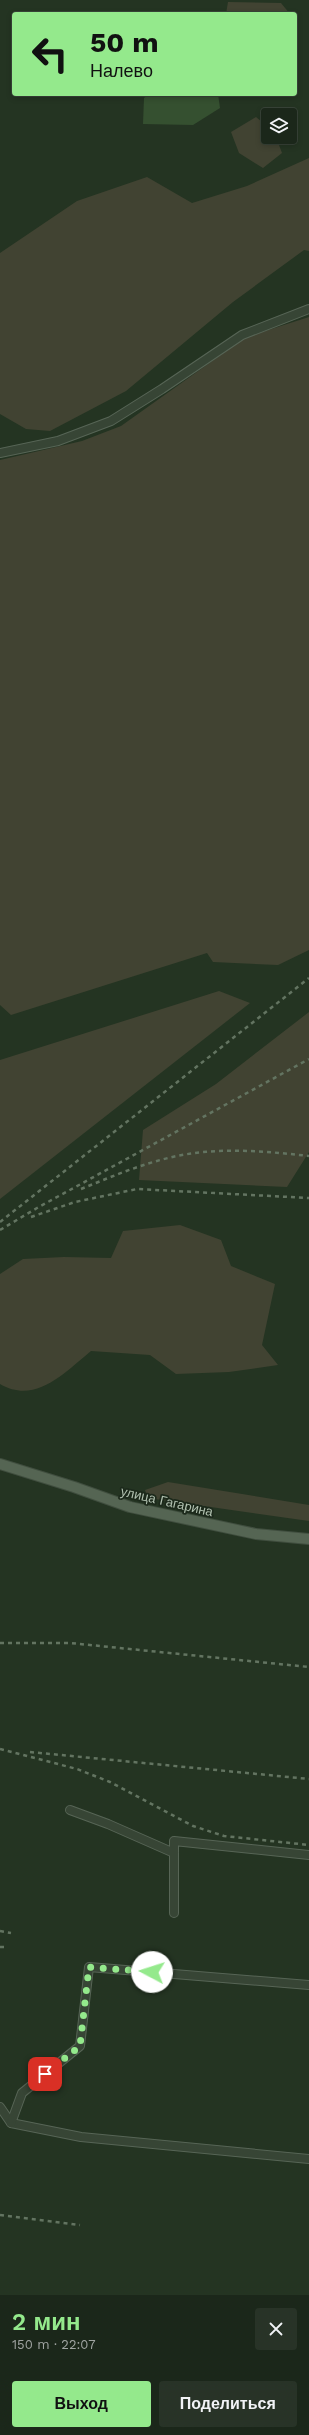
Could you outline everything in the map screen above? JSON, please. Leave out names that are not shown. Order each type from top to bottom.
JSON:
[{"type":"main road","name":"улица Гагарина","points":[[0,1464],[74,1487],[130,1507],[256,1534],[309,1539]]},
{"type":"street","points":[[0,453],[58,441],[112,421],[242,335],[309,309]]},
{"type":"street","points":[[70,1810],[108,1824],[174,1854]]},
{"type":"street","points":[[174,1913],[174,1841],[309,1855]]},
{"type":"street","points":[[11,2123],[22,2093],[80,2046],[89,1967],[309,1985]]},
{"type":"street","points":[[0,2107],[11,2123],[81,2137],[309,2159]]},
{"type":"shaded area","points":[[228,2],[281,3],[288,12],[226,12]]},
{"type":"shaded area","points":[[146,96],[218,96],[220,108],[193,125],[143,124],[144,98]]},
{"type":"shaded area","points":[[256,117],[261,121],[261,144],[279,144],[282,153],[263,168],[239,153],[231,132]]},
{"type":"shaded area","points":[[309,158],[309,251],[304,250],[233,302],[126,391],[50,431],[26,429],[0,414],[0,253],[77,201],[147,177],[192,203],[247,186]]},
{"type":"shaded area","points":[[309,317],[309,950],[278,965],[213,962],[207,953],[11,1015],[0,1005],[0,460],[82,441],[121,426],[246,337]]},
{"type":"shaded area","points":[[219,991],[250,1003],[0,1199],[0,1060]]},
{"type":"shaded area","points":[[309,1012],[309,1152],[287,1187],[139,1180],[143,1130],[216,1084]]},
{"type":"shaded area","points":[[180,1225],[221,1240],[231,1266],[275,1284],[262,1345],[278,1365],[229,1372],[176,1374],[150,1355],[91,1351],[60,1376],[38,1388],[26,1391],[13,1389],[0,1384],[0,1274],[23,1259],[64,1257],[111,1258],[123,1231]]},
{"type":"shaded area","points":[[168,1482],[309,1505],[309,1521],[148,1498],[145,1490]]},
{"type":"railway","points":[[0,1222],[309,978]]},
{"type":"railway","points":[[0,1230],[37,1208],[309,1059]]},
{"type":"railway","points":[[81,1189],[123,1172],[180,1155],[238,1151],[309,1156]]},
{"type":"railway","points":[[31,1217],[75,1202],[137,1189],[309,1198]]},
{"type":"railway","points":[[0,1643],[70,1643],[309,1667]]},
{"type":"railway","points":[[0,1749],[77,1769],[110,1782],[193,1826],[224,1836],[309,1845]]},
{"type":"railway","points":[[30,1752],[309,1779]]},
{"type":"railway","points":[[0,1931],[11,1933]]},
{"type":"railway","points":[[0,1947],[6,1947]]},
{"type":"railway","points":[[0,2215],[80,2225]]},
{"type":"route","points":[[45,2074],[80,2046],[89,1967],[152,1972]]}]
